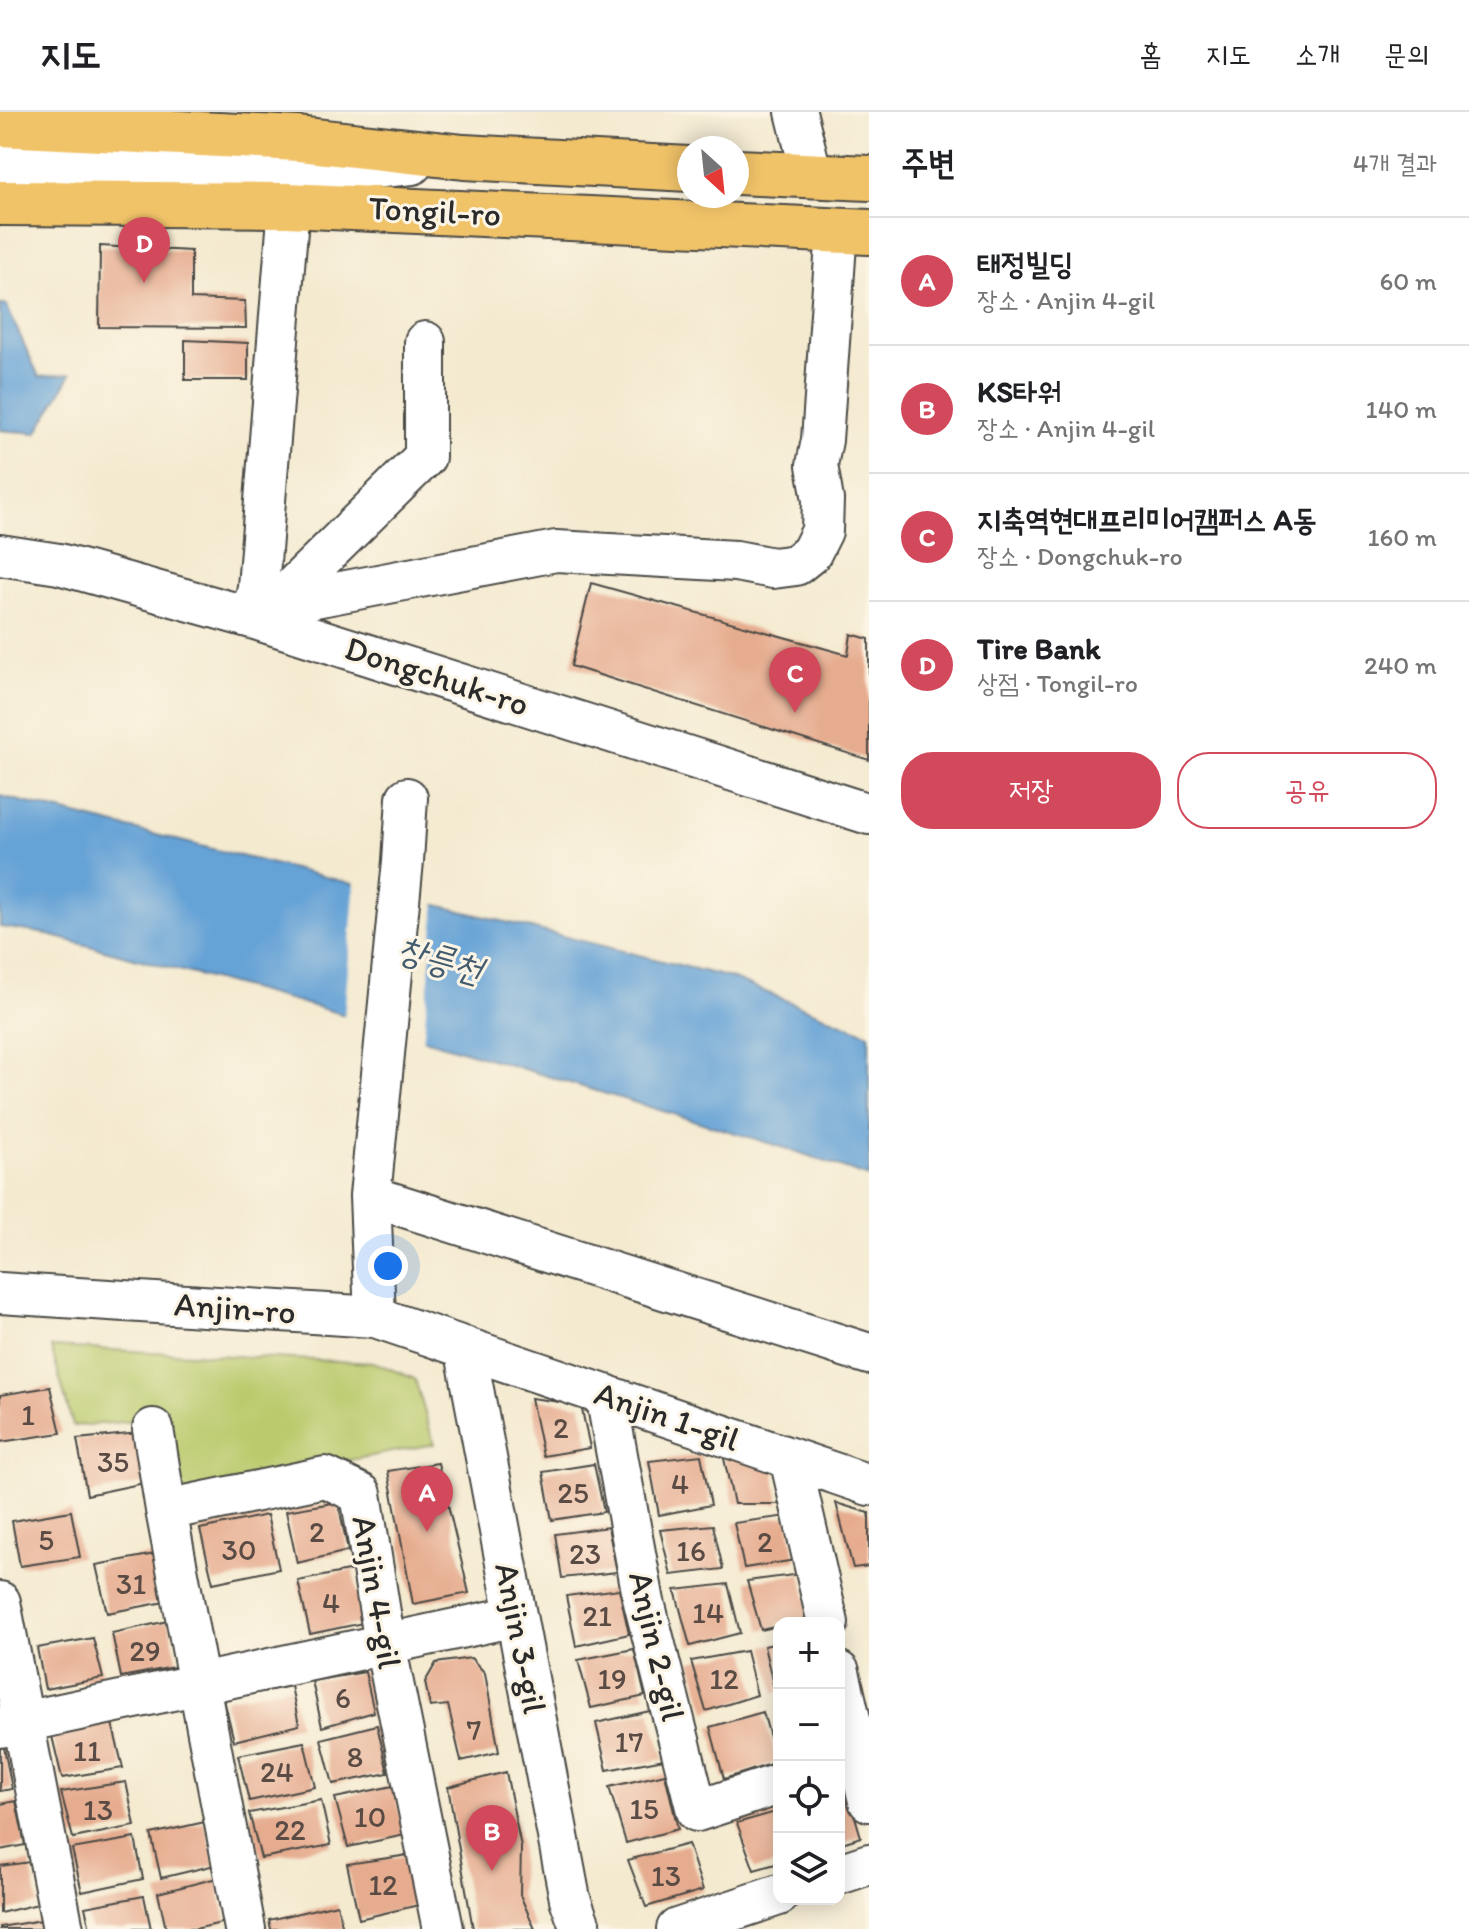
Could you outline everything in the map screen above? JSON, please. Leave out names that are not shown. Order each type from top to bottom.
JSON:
[{"type":"main road","name":"Tongil-ro","points":[[0,124],[298,139],[464,157],[677,168]]},
{"type":"main road","points":[[749,173],[869,178]]},
{"type":"main road","name":"Tongil-ro","points":[[0,203],[287,205],[853,231]]},
{"type":"street","points":[[796,112],[812,176]]},
{"type":"street","points":[[0,163],[219,170],[382,167],[464,157]]},
{"type":"street","points":[[252,618],[258,587],[287,205]]},
{"type":"street","points":[[252,618],[294,601],[556,551],[736,561],[773,568],[796,565],[811,553],[822,531],[823,500],[817,465],[853,231]]},
{"type":"street","points":[[294,601],[296,584],[425,457],[425,342]]},
{"type":"street","name":"Dongchuk-ro","points":[[0,555],[59,564],[252,618],[869,814]]},
{"type":"street","points":[[375,1317],[370,1196],[406,814]]},
{"type":"street","points":[[370,1196],[869,1354]]},
{"type":"street","name":"Anjin-ro","points":[[0,1293],[375,1317],[465,1347]]},
{"type":"street","name":"Anjin 1-gil","points":[[465,1347],[869,1485]]},
{"type":"street","name":"Anjin 3-gil","points":[[465,1347],[570,1899],[581,1929]]},
{"type":"street","name":"Anjin 2-gil","points":[[606,1395],[644,1602],[697,1811],[773,1786]]},
{"type":"street","points":[[153,1429],[245,1929]]},
{"type":"street","points":[[790,1458],[827,1617]]},
{"type":"street","name":"Anjin 4-gil","points":[[166,1510],[325,1477],[361,1494],[385,1644],[443,1929]]},
{"type":"street","points":[[0,1602],[11,1724],[63,1929]]},
{"type":"street","points":[[11,1724],[516,1616]]},
{"type":"street","points":[[841,1689],[849,1761],[869,1801]]},
{"type":"street","points":[[845,1872],[869,1864]]},
{"type":"street","points":[[677,1929],[773,1897]]},
{"type":"green space","points":[[51,1347],[376,1363],[415,1379],[434,1444],[179,1493],[164,1419],[73,1426]]},
{"type":"water","points":[[0,305],[6,305],[39,377],[71,374],[37,433],[0,430]]},
{"type":"water","name":"창릉천","points":[[0,796],[731,978],[869,1034],[869,1177],[795,1151],[335,1012],[41,933],[0,927]]},
{"type":"pier","points":[[355,880],[436,900],[423,1043],[344,1019]]},
{"type":"building","points":[[100,246],[191,251],[191,299],[245,301],[246,328],[99,327]]},
{"type":"building","points":[[185,340],[248,343],[248,380],[185,380]]},
{"type":"building","points":[[591,583],[848,655],[851,634],[869,639],[869,760],[571,666]]},
{"type":"building","points":[[50,1387],[61,1433],[0,1442],[0,1395]]},
{"type":"building","points":[[531,1398],[581,1405],[590,1448],[543,1456]]},
{"type":"building","points":[[139,1433],[149,1482],[87,1495],[77,1439]]},
{"type":"building","points":[[723,1454],[774,1469],[779,1504],[734,1504]]},
{"type":"building","points":[[701,1455],[711,1505],[659,1515],[649,1461]]},
{"type":"building","points":[[438,1463],[469,1593],[413,1604],[388,1471]]},
{"type":"building","points":[[594,1464],[604,1512],[552,1520],[543,1472]]},
{"type":"building","points":[[338,1502],[348,1551],[297,1563],[286,1511]]},
{"type":"building","points":[[836,1503],[869,1513],[869,1566],[853,1568]]},
{"type":"building","points":[[71,1511],[80,1557],[20,1566],[12,1521]]},
{"type":"building","points":[[267,1515],[279,1569],[213,1583],[200,1529]]},
{"type":"building","points":[[787,1516],[796,1560],[744,1568],[734,1523]]},
{"type":"building","points":[[713,1525],[723,1569],[671,1575],[660,1530]]},
{"type":"building","points":[[608,1527],[617,1572],[562,1578],[555,1534]]},
{"type":"building","points":[[155,1554],[165,1602],[107,1613],[96,1565]]},
{"type":"building","points":[[353,1570],[363,1623],[310,1634],[298,1581]]},
{"type":"building","points":[[801,1574],[810,1617],[773,1617],[773,1627],[761,1630],[747,1581]]},
{"type":"building","points":[[728,1584],[740,1633],[690,1646],[675,1590]]},
{"type":"building","points":[[619,1589],[629,1634],[576,1646],[566,1596]]},
{"type":"building","points":[[168,1621],[179,1666],[121,1677],[112,1633]]},
{"type":"building","points":[[93,1638],[103,1678],[45,1689],[37,1648]]},
{"type":"building","points":[[773,1644],[773,1684],[764,1646]]},
{"type":"building","points":[[634,1649],[645,1696],[591,1708],[578,1660]]},
{"type":"building","points":[[746,1651],[757,1695],[706,1711],[691,1661]]},
{"type":"building","points":[[471,1658],[485,1673],[499,1752],[461,1761],[448,1705],[430,1707],[425,1682],[436,1663]]},
{"type":"building","points":[[365,1672],[374,1712],[322,1727],[312,1681]]},
{"type":"building","points":[[291,1686],[299,1725],[234,1741],[224,1699]]},
{"type":"building","points":[[650,1711],[664,1759],[607,1770],[596,1723]]},
{"type":"building","points":[[763,1712],[773,1748],[773,1763],[724,1779],[710,1727]]},
{"type":"building","points":[[111,1719],[123,1768],[62,1778],[51,1732]]},
{"type":"building","points":[[377,1725],[388,1773],[333,1784],[321,1739]]},
{"type":"building","points":[[304,1742],[315,1787],[249,1801],[238,1755]]},
{"type":"building","points":[[4,1747],[12,1789],[0,1791],[0,1748]]},
{"type":"building","points":[[506,1772],[521,1847],[520,1895],[535,1929],[473,1929],[448,1787]]},
{"type":"building","points":[[665,1774],[678,1829],[626,1843],[609,1787]]},
{"type":"building","points":[[126,1782],[135,1826],[73,1838],[61,1792]]},
{"type":"building","points":[[393,1786],[405,1835],[348,1847],[335,1798]]},
{"type":"building","points":[[845,1790],[861,1837],[845,1842],[845,1833]]},
{"type":"building","points":[[321,1800],[331,1845],[261,1858],[249,1813]]},
{"type":"building","points":[[16,1801],[25,1845],[0,1850],[0,1804]]},
{"type":"building","points":[[773,1813],[773,1865],[754,1870],[737,1823]]},
{"type":"building","points":[[205,1822],[215,1865],[161,1878],[151,1834]]},
{"type":"building","points":[[135,1838],[143,1879],[82,1892],[72,1849]]},
{"type":"building","points":[[688,1844],[703,1890],[646,1907],[628,1860]]},
{"type":"building","points":[[409,1855],[419,1905],[359,1919],[347,1864]]},
{"type":"building","points":[[30,1862],[38,1904],[0,1913],[0,1866]]},
{"type":"building","points":[[217,1878],[226,1922],[195,1929],[166,1929],[158,1893]]},
{"type":"building","points":[[144,1896],[151,1929],[90,1929],[85,1907]]},
{"type":"building","points":[[337,1904],[343,1929],[271,1929],[269,1920]]},
{"type":"building","points":[[42,1920],[44,1929],[0,1929],[0,1927]]},
{"type":"place","name":"Tire Bank","points":[[144,283]]},
{"type":"place","name":"지축역현대프리미어캠퍼스 A동","points":[[795,713]]},
{"type":"place","name":"태정빌딩","points":[[427,1532]]},
{"type":"place","name":"KS타워","points":[[492,1871]]}]
